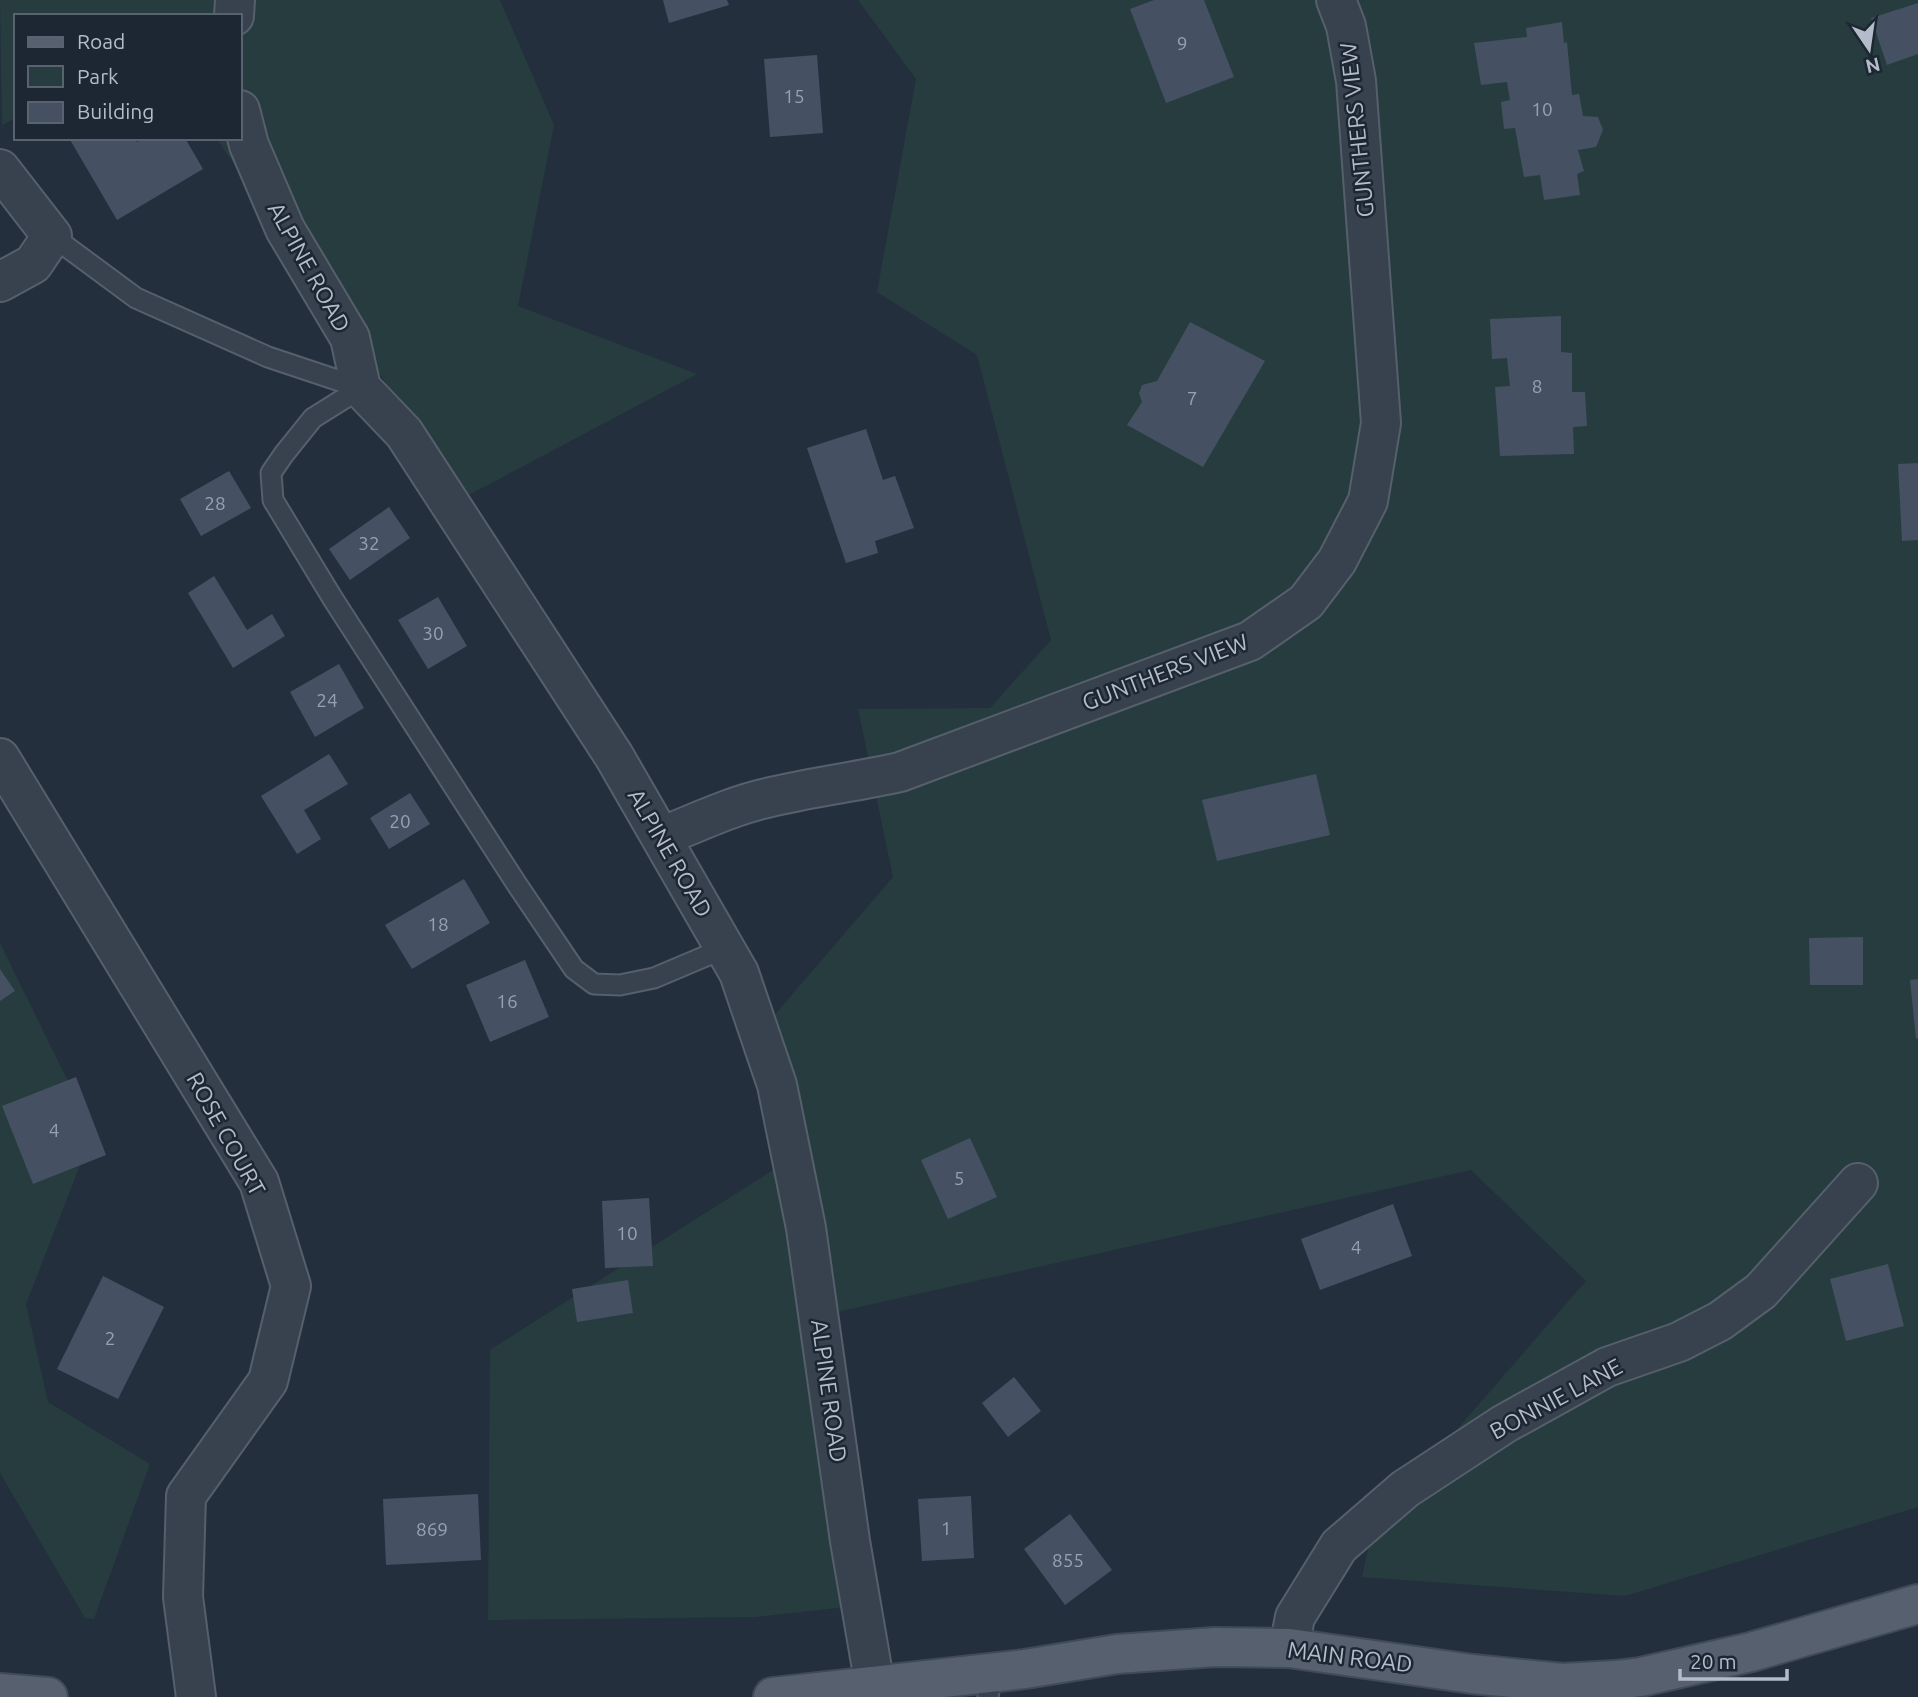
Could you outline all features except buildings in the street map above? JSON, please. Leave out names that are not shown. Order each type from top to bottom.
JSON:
[{"type":"main road","name":"MAIN ROAD","points":[[774,1697],[815,1695],[875,1686],[990,1685],[1117,1654],[1215,1647],[1289,1648],[1472,1674],[1562,1683],[1616,1680],[1641,1677],[1751,1652],[1918,1604]]},
{"type":"main road","points":[[0,1693],[48,1697]]},
{"type":"street","name":"GUNTHERS VIEW","points":[[661,837],[731,808],[768,797],[900,772],[1251,641],[1306,602],[1337,561],[1368,500],[1381,423],[1356,81],[1346,26],[1336,0]]},
{"type":"street","name":"ALPINE ROAD","points":[[242,118],[249,145],[285,229],[350,338],[361,388],[404,433],[614,756],[739,973],[777,1085],[806,1227],[850,1541],[875,1686]]},
{"type":"street","points":[[0,169],[52,236],[33,264],[0,282]]},
{"type":"street","name":"ROSE COURT","points":[[0,758],[259,1182],[291,1286],[268,1381],[186,1496],[183,1597],[196,1697]]},
{"type":"street","name":"BONNIE LANE","points":[[1289,1648],[1295,1617],[1339,1546],[1405,1489],[1504,1424],[1607,1367],[1679,1342],[1720,1321],[1761,1291],[1858,1183]]},
{"type":"lane","points":[[52,236],[136,298],[268,357],[361,388]]},
{"type":"lane","points":[[361,388],[313,418],[284,454],[271,473],[273,500],[333,599],[509,872],[574,969],[594,984],[620,985],[654,978],[725,948]]},
{"type":"green space","points":[[0,0],[500,0],[554,125],[518,306],[697,374],[465,497],[217,140],[242,140],[242,14],[14,14],[14,119],[2,125]]},
{"type":"green space","points":[[858,0],[1918,0],[1918,1507],[1625,1596],[1362,1577],[1371,1536],[1405,1489],[1586,1281],[1471,1170],[819,1316],[856,1606],[756,1617],[488,1620],[490,1350],[787,1161],[754,1039],[893,877],[858,709],[990,708],[1051,640],[977,355],[877,292],[916,79]]},
{"type":"green space","points":[[0,943],[93,1132],[26,1304],[48,1402],[150,1464],[94,1619],[85,1618],[0,1473]]}]
